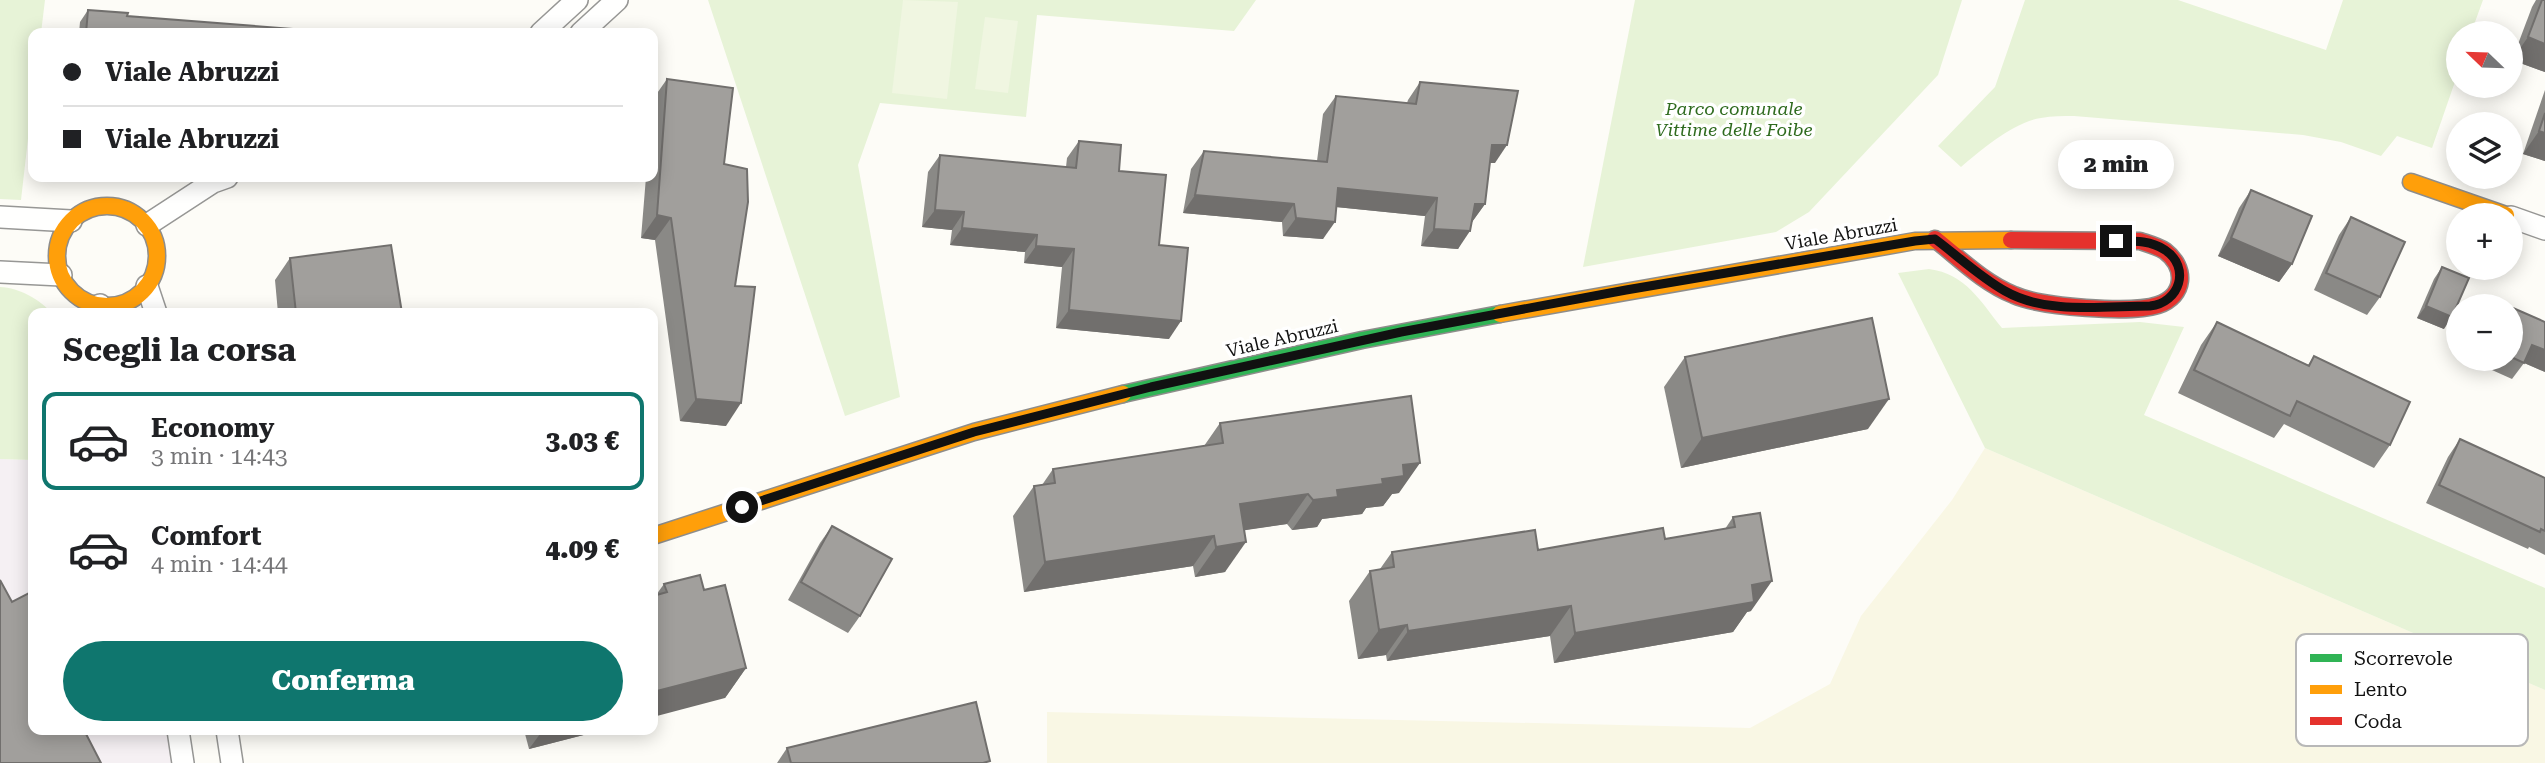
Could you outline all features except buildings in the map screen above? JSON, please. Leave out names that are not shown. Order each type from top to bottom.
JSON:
[{"type":"street","points":[[546,28],[577,0]]},
{"type":"street","points":[[586,28],[617,0]]},
{"type":"street","points":[[147,225],[213,182]]},
{"type":"street","points":[[2411,182],[2471,203]]},
{"type":"street","points":[[101,308],[73,293],[61,275],[57,260],[59,242],[71,221],[91,208],[116,206],[128,210],[147,225],[157,248],[157,261],[155,273],[147,286],[132,299],[106,308]]},
{"type":"street","points":[[0,217],[71,221]]},
{"type":"street","points":[[2523,221],[2545,229]]},
{"type":"street","name":"Viale Abruzzi","points":[[658,534],[974,432],[1151,387],[1362,340],[1600,295],[1935,239],[2140,241],[2158,246],[2173,256],[2178,263],[2180,277],[2177,289],[2169,300],[2155,306],[2052,305],[2026,300],[2004,290],[1935,239]]},
{"type":"street","points":[[0,272],[61,275]]},
{"type":"street","points":[[147,286],[154,308]]},
{"type":"street","points":[[179,735],[183,763]]},
{"type":"street","points":[[228,735],[232,763]]},
{"type":"shaded area","points":[[1985,448],[2415,634],[2296,634],[2296,746],[2528,746],[2528,683],[2545,690],[2545,763],[1047,763],[1047,712],[1750,728],[1830,684],[1861,616],[1952,500]]},
{"type":"shaded area","points":[[0,459],[28,460],[28,735],[170,735],[174,763],[0,763]]},
{"type":"green space","points":[[0,0],[45,0],[42,28],[28,28],[28,139],[21,200],[0,199]]},
{"type":"green space","points":[[708,0],[1256,0],[1234,31],[1037,15],[1026,117],[880,103],[858,165],[900,397],[845,416]]},
{"type":"green space","points":[[903,0],[958,2],[947,99],[892,93]]},
{"type":"green space","name":"Parco comunale Vittime delle Foibe","points":[[1635,0],[1962,0],[1938,75],[1809,212],[1776,232],[1583,267]]},
{"type":"green space","points":[[2025,0],[2178,0],[2326,50],[2343,0],[2483,0],[2475,21],[2446,21],[2446,98],[2449,98],[2432,148],[2397,136],[2381,156],[2341,142],[2303,135],[2058,116],[2020,125],[1998,138],[1961,167],[1938,146],[1995,87]]},
{"type":"green space","points":[[985,17],[1018,21],[1008,93],[975,89]]},
{"type":"green space","points":[[1929,269],[1953,277],[1971,290],[2002,328],[2140,322],[2184,327],[2144,415],[2545,588],[2545,690],[2528,683],[2528,634],[2415,634],[1985,448],[1898,273]]},
{"type":"green space","points":[[0,287],[29,295],[46,308],[28,308],[28,460],[0,459]]},
{"type":"traffic: fast","points":[[1123,394],[1362,340],[1500,314]]},
{"type":"traffic: slow","points":[[2411,182],[2471,203]]},
{"type":"traffic: slow","points":[[107,206],[135,214],[149,228],[157,256],[149,284],[135,298],[107,306],[79,298],[65,284],[57,256],[65,228],[79,214],[107,206]]},
{"type":"traffic: slow","points":[[1500,314],[1915,241],[2011,240]]},
{"type":"traffic: slow","points":[[658,534],[974,432],[1123,394]]},
{"type":"traffic: jam","points":[[1935,239],[2003,290],[2044,303],[2108,309],[2145,308],[2167,301],[2174,295],[2180,281],[2180,273],[2172,258],[2162,249],[2140,241],[2011,240]]},
{"type":"route","points":[[742,507],[974,432],[1151,387],[1401,332],[1626,290],[1915,241],[1935,239],[2004,290],[2038,303],[2062,306],[2155,306],[2169,300],[2177,289],[2180,277],[2180,269],[2173,256],[2150,243],[2116,241]]}]
